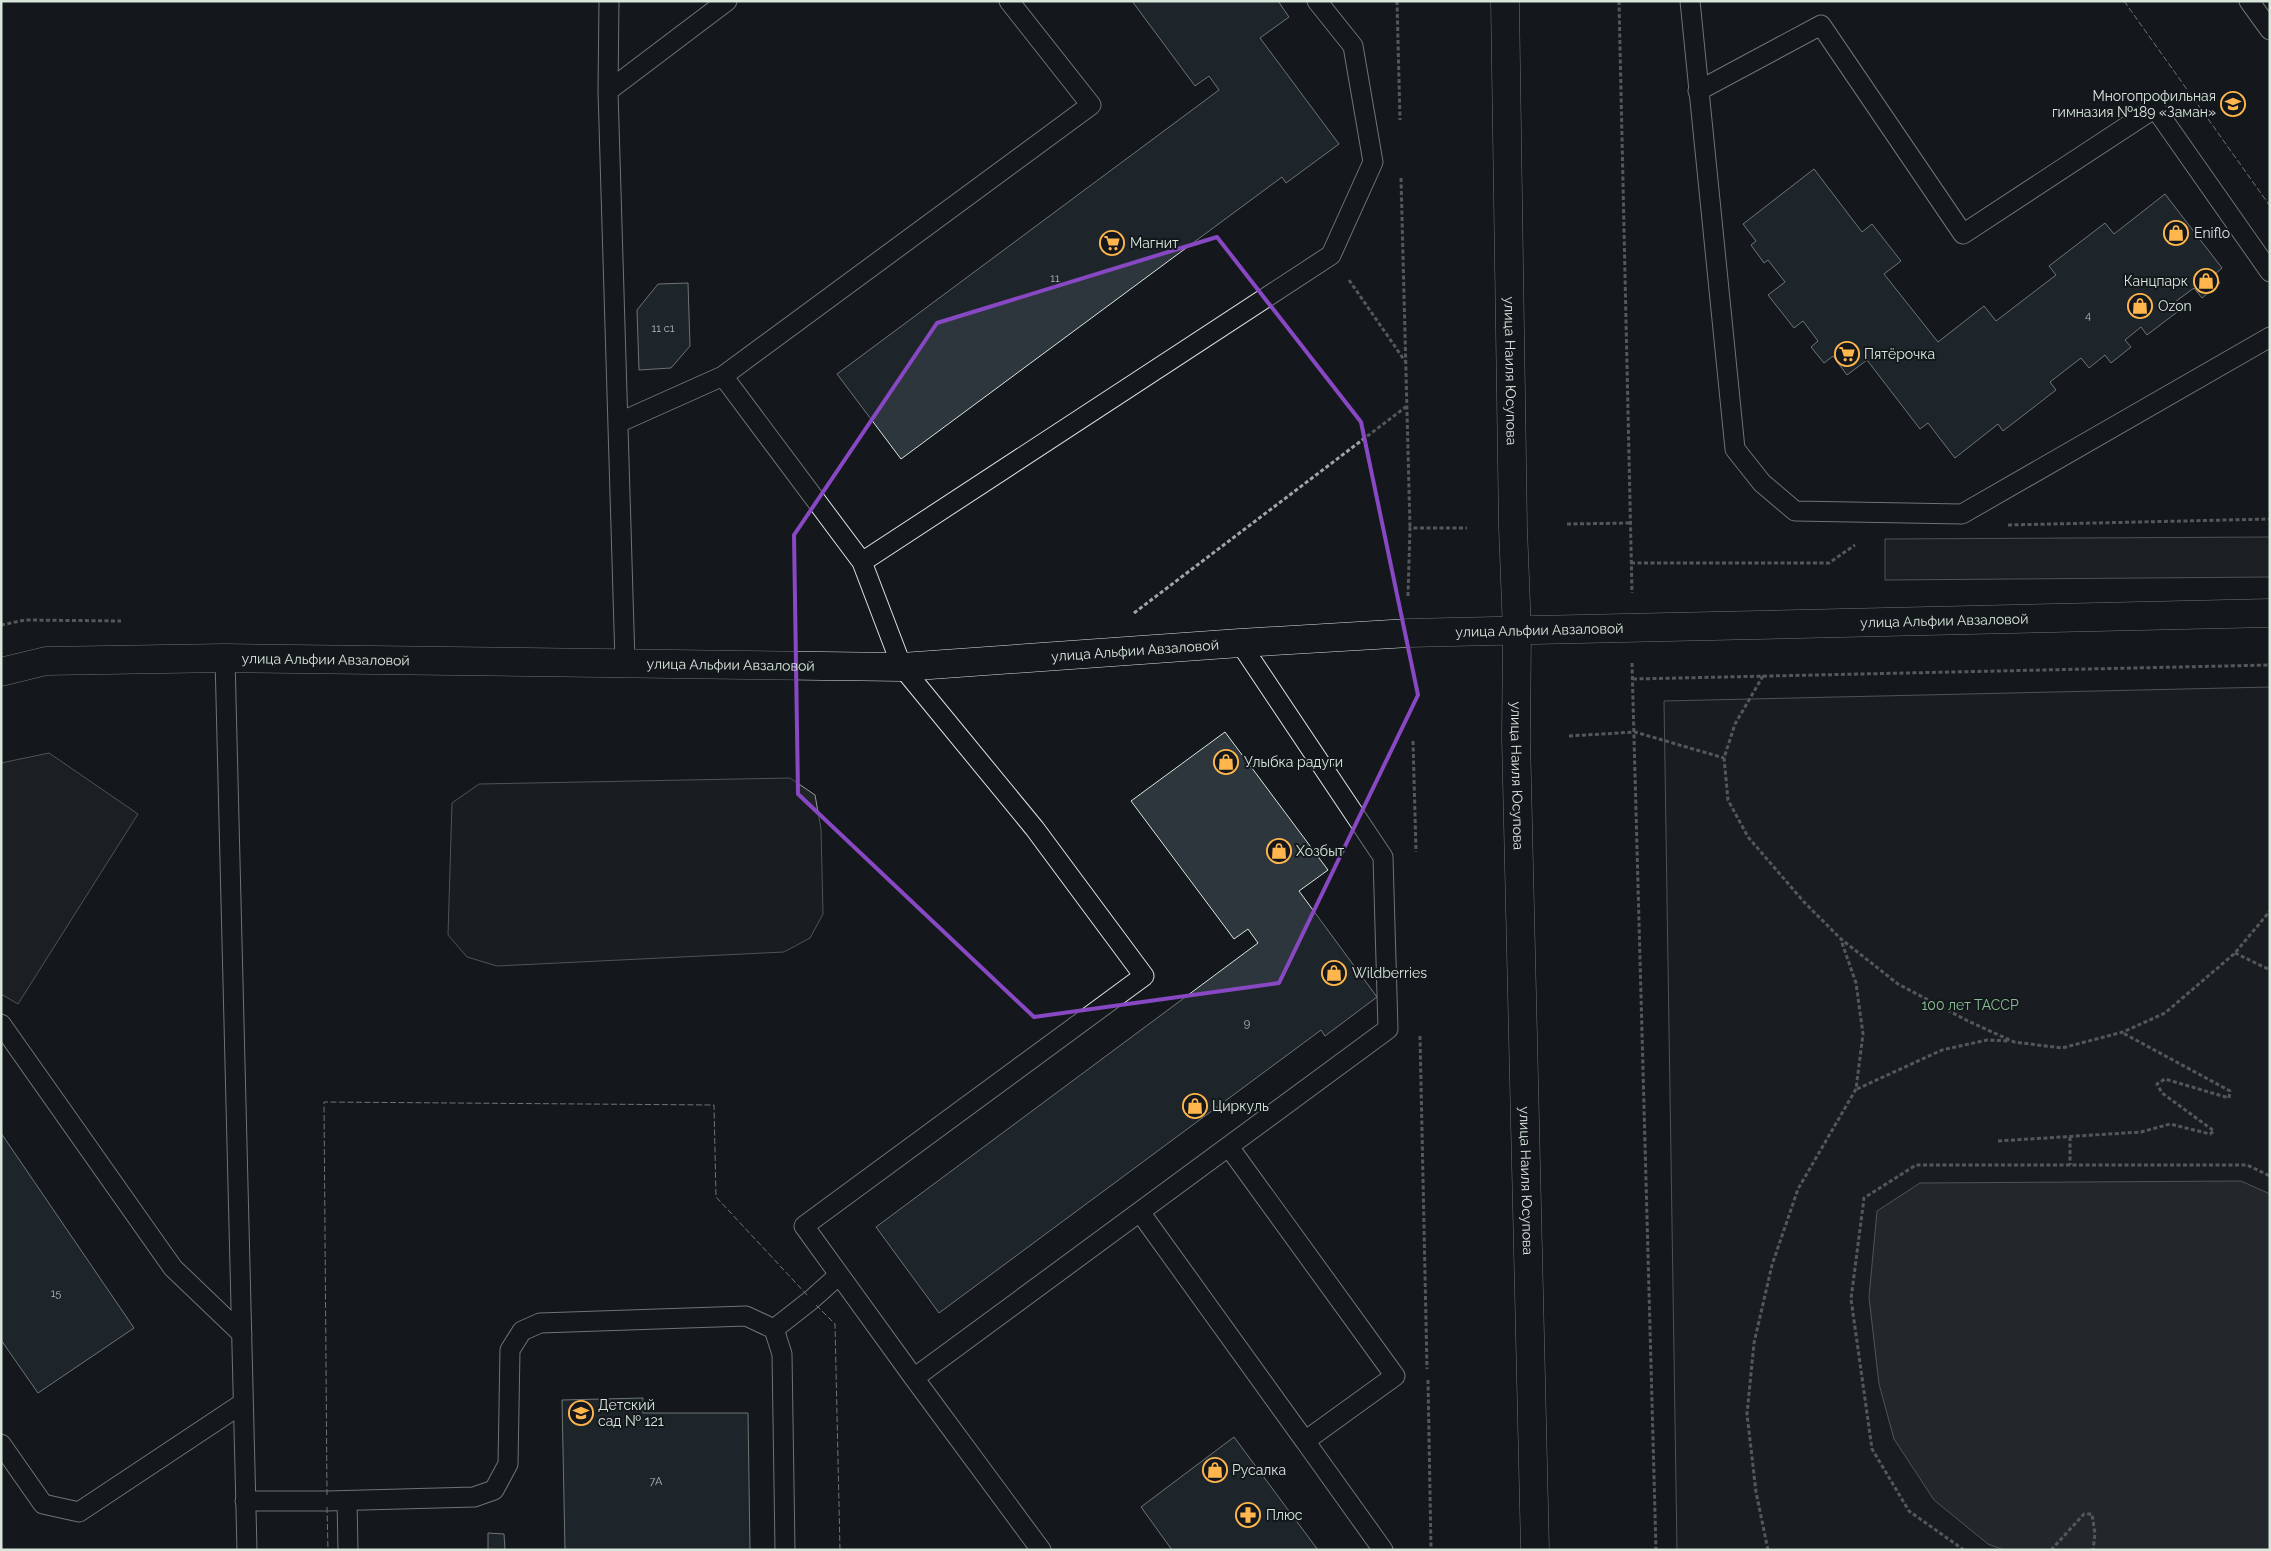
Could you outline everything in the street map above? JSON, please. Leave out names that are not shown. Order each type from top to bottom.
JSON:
[{"type":"street","name":"улица Наиля Юсупова","points":[[1505,1],[1513,528],[1517,631],[1517,758],[1535,1550]]},
{"type":"street","name":"улица Альфии Авзаловой","points":[[1,672],[46,661],[225,658],[625,662],[902,668],[1240,643],[1409,633],[2270,613]]},
{"type":"lane","points":[[609,1],[608,91],[625,662]]},
{"type":"lane","points":[[608,91],[727,1]]},
{"type":"lane","points":[[618,423],[723,376],[1091,105],[1009,1]]},
{"type":"lane","points":[[862,562],[1331,255],[1373,162],[1353,46],[1317,1]]},
{"type":"lane","points":[[1690,1],[1735,449],[1762,483],[1795,511],[1962,514],[2270,337]]},
{"type":"lane","points":[[2249,1],[2270,30]]},
{"type":"lane","points":[[1698,91],[1821,25],[1963,234],[2155,108],[2270,272]]},
{"type":"lane","points":[[723,376],[862,562],[902,668],[1035,829],[1144,976],[804,1226],[1041,1550]]},
{"type":"lane","points":[[914,1378],[1388,1030],[1383,857],[1240,643]]},
{"type":"lane","points":[[225,658],[247,1550]]},
{"type":"lane","points":[[1,1024],[173,1268],[242,1334]]},
{"type":"lane","points":[[1229,1146],[1395,1376],[1305,1441]]},
{"type":"lane","points":[[1140,1212],[1384,1550]]},
{"type":"lane","points":[[774,1329],[812,1300],[839,1275]]},
{"type":"lane","points":[[245,1501],[347,1501],[474,1497],[494,1490],[508,1464],[510,1350],[522,1331],[540,1323],[746,1316],[774,1329],[782,1354],[785,1550]]},
{"type":"lane","points":[[1,1444],[43,1504],[79,1512],[243,1403]]},
{"type":"lane","points":[[347,1501],[348,1550]]},
{"type":"path","points":[[1397,1],[1400,128]]},
{"type":"path","points":[[1619,1],[1632,598]]},
{"type":"path","points":[[1401,176],[1410,528],[1408,604]]},
{"type":"path","points":[[1331,255],[1406,362]]},
{"type":"path","points":[[1128,618],[1407,406]]},
{"type":"path","points":[[1567,524],[1631,523]]},
{"type":"path","points":[[1410,528],[1468,528]]},
{"type":"path","points":[[1,625],[25,620],[125,621]]},
{"type":"path","points":[[1632,656],[1656,1550]]},
{"type":"path","points":[[1633,679],[2270,665]]},
{"type":"path","points":[[1763,676],[1735,724],[1724,758],[1728,800],[1748,836],[1804,902],[1841,939],[1898,984],[1968,1021],[2014,1042]]},
{"type":"path","points":[[1569,736],[1635,732],[1724,758]]},
{"type":"path","points":[[1414,741],[1416,861]]},
{"type":"path","points":[[1856,1089],[1942,1050],[1987,1040],[2062,1048],[2123,1032],[2165,1013],[2235,953],[2270,911]]},
{"type":"path","points":[[1768,1550],[1756,1492],[1747,1414],[1754,1343],[1772,1265],[1798,1189],[1856,1089],[1863,1034],[1856,983],[1841,939]]},
{"type":"path","points":[[2235,953],[2270,970]]},
{"type":"path","points":[[1420,1031],[1431,1550]]},
{"type":"path","points":[[1998,1141],[2141,1132],[2170,1124],[2210,1134],[2214,1131],[2162,1093],[2157,1084],[2165,1079],[2229,1098],[2230,1091],[2123,1032]]},
{"type":"path","points":[[2070,1137],[2070,1165]]},
{"type":"path","points":[[1964,1550],[1909,1511],[1872,1449],[1851,1299],[1864,1198],[1916,1165],[2247,1165],[2270,1176]]},
{"type":"path","points":[[2051,1550],[2084,1514],[2092,1514],[2095,1534],[2093,1550]]},
{"type":"highlighted area","points":[[1217,237],[1361,422],[1418,695],[1279,983],[1034,1017],[798,794],[794,535],[937,323]]},
{"type":"green space","name":"100 лет ТАССР","points":[[2270,687],[2270,1550],[1677,1550],[1664,701]]},
{"type":"green space","points":[[790,778],[815,795],[821,829],[823,914],[810,938],[784,952],[497,966],[467,957],[448,935],[452,803],[479,784]]},
{"type":"shaded area","points":[[2270,537],[2270,577],[1885,580],[1885,539]]},
{"type":"shaded area","points":[[49,753],[138,814],[18,1004],[1,994],[1,763]]},
{"type":"shaded area","points":[[2241,1181],[2270,1194],[2270,1550],[2004,1550],[1988,1544],[1934,1500],[1894,1439],[1879,1384],[1869,1297],[1877,1211],[1920,1183]]},
{"type":"building","points":[[1132,1],[1278,1],[1289,17],[1260,38],[1339,144],[1286,183],[1282,177],[901,459],[837,374],[1219,90],[1209,76],[1195,86]]},
{"type":"building","points":[[1814,169],[1862,232],[1872,224],[1901,261],[1884,274],[1938,342],[1984,306],[1996,321],[2056,275],[2049,266],[2105,223],[2114,234],[2165,194],[2222,268],[2214,275],[2220,283],[2202,298],[2194,288],[2175,302],[2181,309],[2147,335],[2141,327],[2125,340],[2131,347],[2111,363],[2105,355],[2089,368],[2081,358],[2050,382],[2056,390],[2003,431],[1998,424],[1955,458],[1928,423],[1920,429],[1867,360],[1847,375],[1833,356],[1824,363],[1811,347],[1818,341],[1803,321],[1794,328],[1768,295],[1785,282],[1768,260],[1764,263],[1751,245],[1756,241],[1743,224]]},
{"type":"building","points":[[688,283],[690,346],[671,368],[639,370],[637,310],[658,284]]},
{"type":"building","points":[[1225,732],[1328,870],[1299,891],[1377,997],[1325,1036],[1321,1030],[939,1313],[876,1227],[1258,943],[1248,929],[1234,939],[1131,801]]},
{"type":"building","points":[[1,1133],[134,1328],[38,1393],[1,1340]]},
{"type":"building","points":[[643,1398],[643,1413],[748,1413],[750,1550],[565,1550],[562,1400]]},
{"type":"building","points":[[1234,1437],[1318,1550],[1172,1550],[1141,1507]]},
{"type":"building","points":[[488,1533],[504,1534],[505,1550],[488,1550]]},
{"type":"fence","points":[[2124,1],[2270,206]]},
{"type":"fence","points":[[327,1495],[324,1102],[714,1105],[716,1197],[808,1296]]},
{"type":"fence","points":[[816,1305],[835,1324],[840,1550]]},
{"type":"fence","points":[[327,1507],[328,1550]]},
{"type":"place","name":"Многопрофильная гимназия №189 «Заман»","points":[[2233,104]]},
{"type":"place","name":"Eniflo","points":[[2176,233]]},
{"type":"place","name":"Магнит","points":[[1112,243]]},
{"type":"place","name":"Канцпарк","points":[[2206,281]]},
{"type":"place","name":"Ozon","points":[[2140,306]]},
{"type":"place","name":"Пятёрочка","points":[[1847,354]]},
{"type":"place","name":"Улыбка радуги","points":[[1226,762]]},
{"type":"place","name":"Хозбыт","points":[[1279,851]]},
{"type":"place","name":"Wildberries","points":[[1334,973]]},
{"type":"place","name":"Циркуль","points":[[1195,1106]]},
{"type":"place","name":"Детский сад № 121","points":[[581,1413]]},
{"type":"place","name":"Русалка","points":[[1215,1470]]},
{"type":"place","name":"Плюс","points":[[1248,1515]]}]
